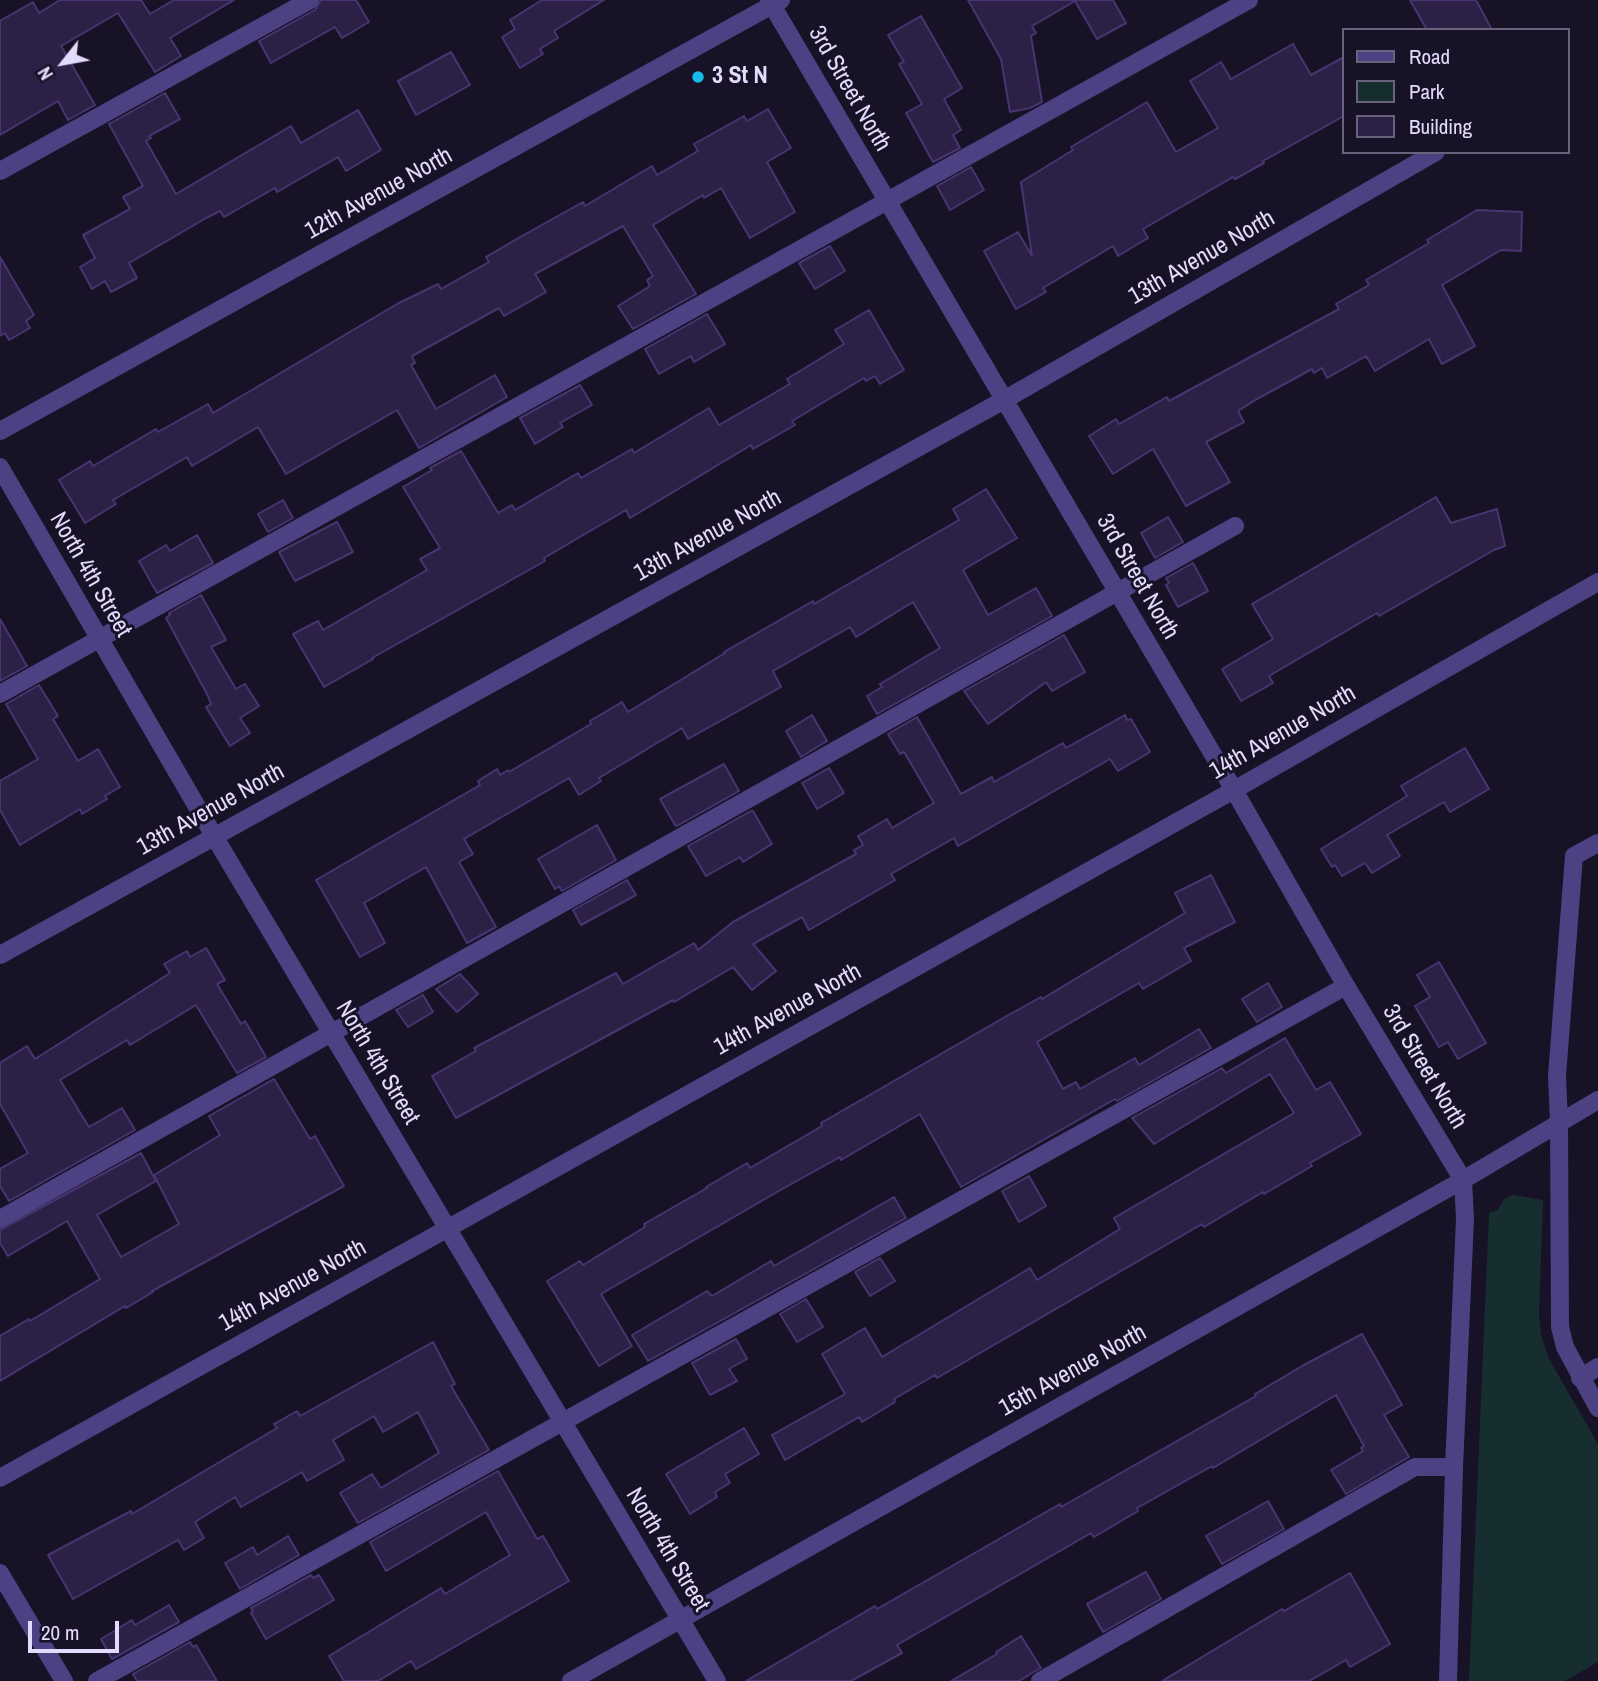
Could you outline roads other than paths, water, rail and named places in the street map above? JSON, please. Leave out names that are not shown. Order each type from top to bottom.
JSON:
[{"type":"street","points":[[0,171],[310,0]]},
{"type":"street","points":[[0,694],[1249,0]]},
{"type":"street","name":"3rd Street North","points":[[774,2],[886,201],[1118,592],[1346,986],[1464,1180]]},
{"type":"street","name":"12th Avenue North","points":[[0,431],[774,2]]},
{"type":"street","name":"13th Avenue North","points":[[0,955],[1004,400],[1433,154]]},
{"type":"street","name":"North 4th Street","points":[[0,467],[214,836],[717,1681]]},
{"type":"street","points":[[0,1219],[1236,526]]},
{"type":"street","name":"14th Avenue North","points":[[0,1478],[1234,790],[1598,582]]},
{"type":"street","points":[[1598,842],[1574,856],[1557,1076],[1560,1327],[1565,1347],[1598,1408]]},
{"type":"street","points":[[97,1681],[1346,986]]},
{"type":"street","name":"15th Avenue North","points":[[571,1681],[1464,1180],[1598,1100]]},
{"type":"street","points":[[1448,1681],[1465,1219],[1464,1180]]},
{"type":"street","points":[[1580,1378],[1598,1367]]},
{"type":"street","points":[[1040,1681],[1415,1467],[1454,1466]]},
{"type":"street","points":[[0,1573],[64,1681]]},
{"type":"place","name":"3 St N","points":[[698,77]]}]
